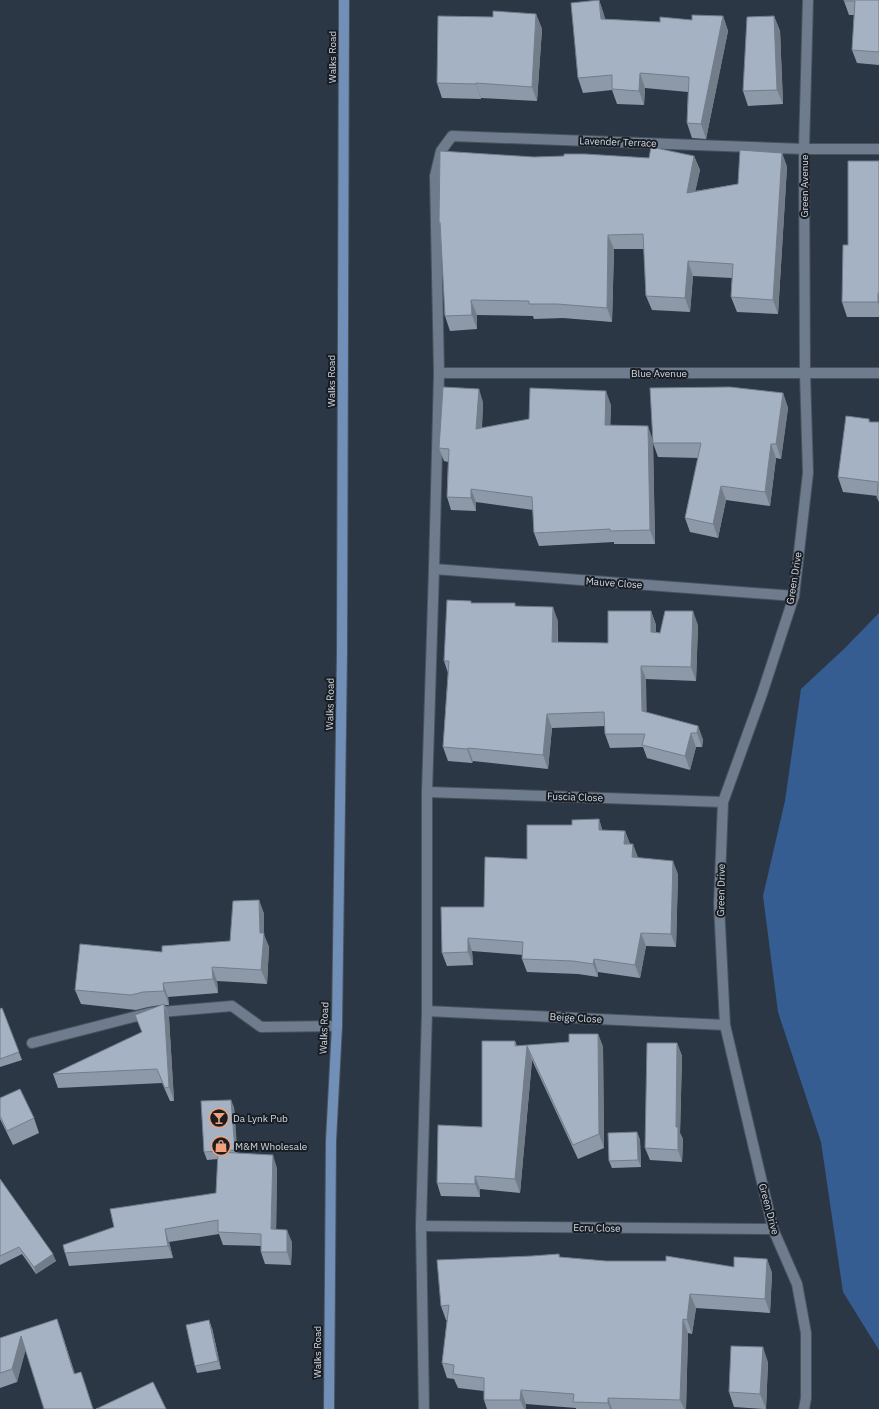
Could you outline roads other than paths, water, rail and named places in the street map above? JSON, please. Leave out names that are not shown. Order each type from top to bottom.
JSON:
[{"type":"main road","name":"Walks Road","points":[[329,1409],[331,1141],[337,1026],[342,644],[344,0]]},
{"type":"street","name":"Green Avenue","points":[[805,373],[804,149],[808,0]]},
{"type":"street","name":"Lavender Terrace","points":[[439,373],[435,176],[441,151],[452,136],[804,149]]},
{"type":"street","points":[[804,149],[879,149]]},
{"type":"street","points":[[424,1409],[422,1226],[427,1011],[427,792],[439,373]]},
{"type":"street","name":"Blue Avenue","points":[[439,373],[879,373]]},
{"type":"street","name":"Green Drive","points":[[804,1409],[806,1398],[805,1326],[797,1284],[773,1229],[726,1025],[720,904],[724,802],[762,694],[794,596],[808,473],[805,373]]},
{"type":"street","name":"Mauve Close","points":[[434,569],[794,596]]},
{"type":"street","name":"Fuscia Close","points":[[427,792],[724,802]]},
{"type":"street","points":[[32,1043],[149,1013],[232,1006],[261,1027],[337,1026]]},
{"type":"street","name":"Beige Close","points":[[427,1011],[726,1025]]},
{"type":"street","name":"Ecru Close","points":[[422,1226],[773,1229]]},
{"type":"place","name":"Da Lynk Pub","points":[[219,1118]]},
{"type":"place","name":"M&M Wholesale","points":[[221,1146]]}]
